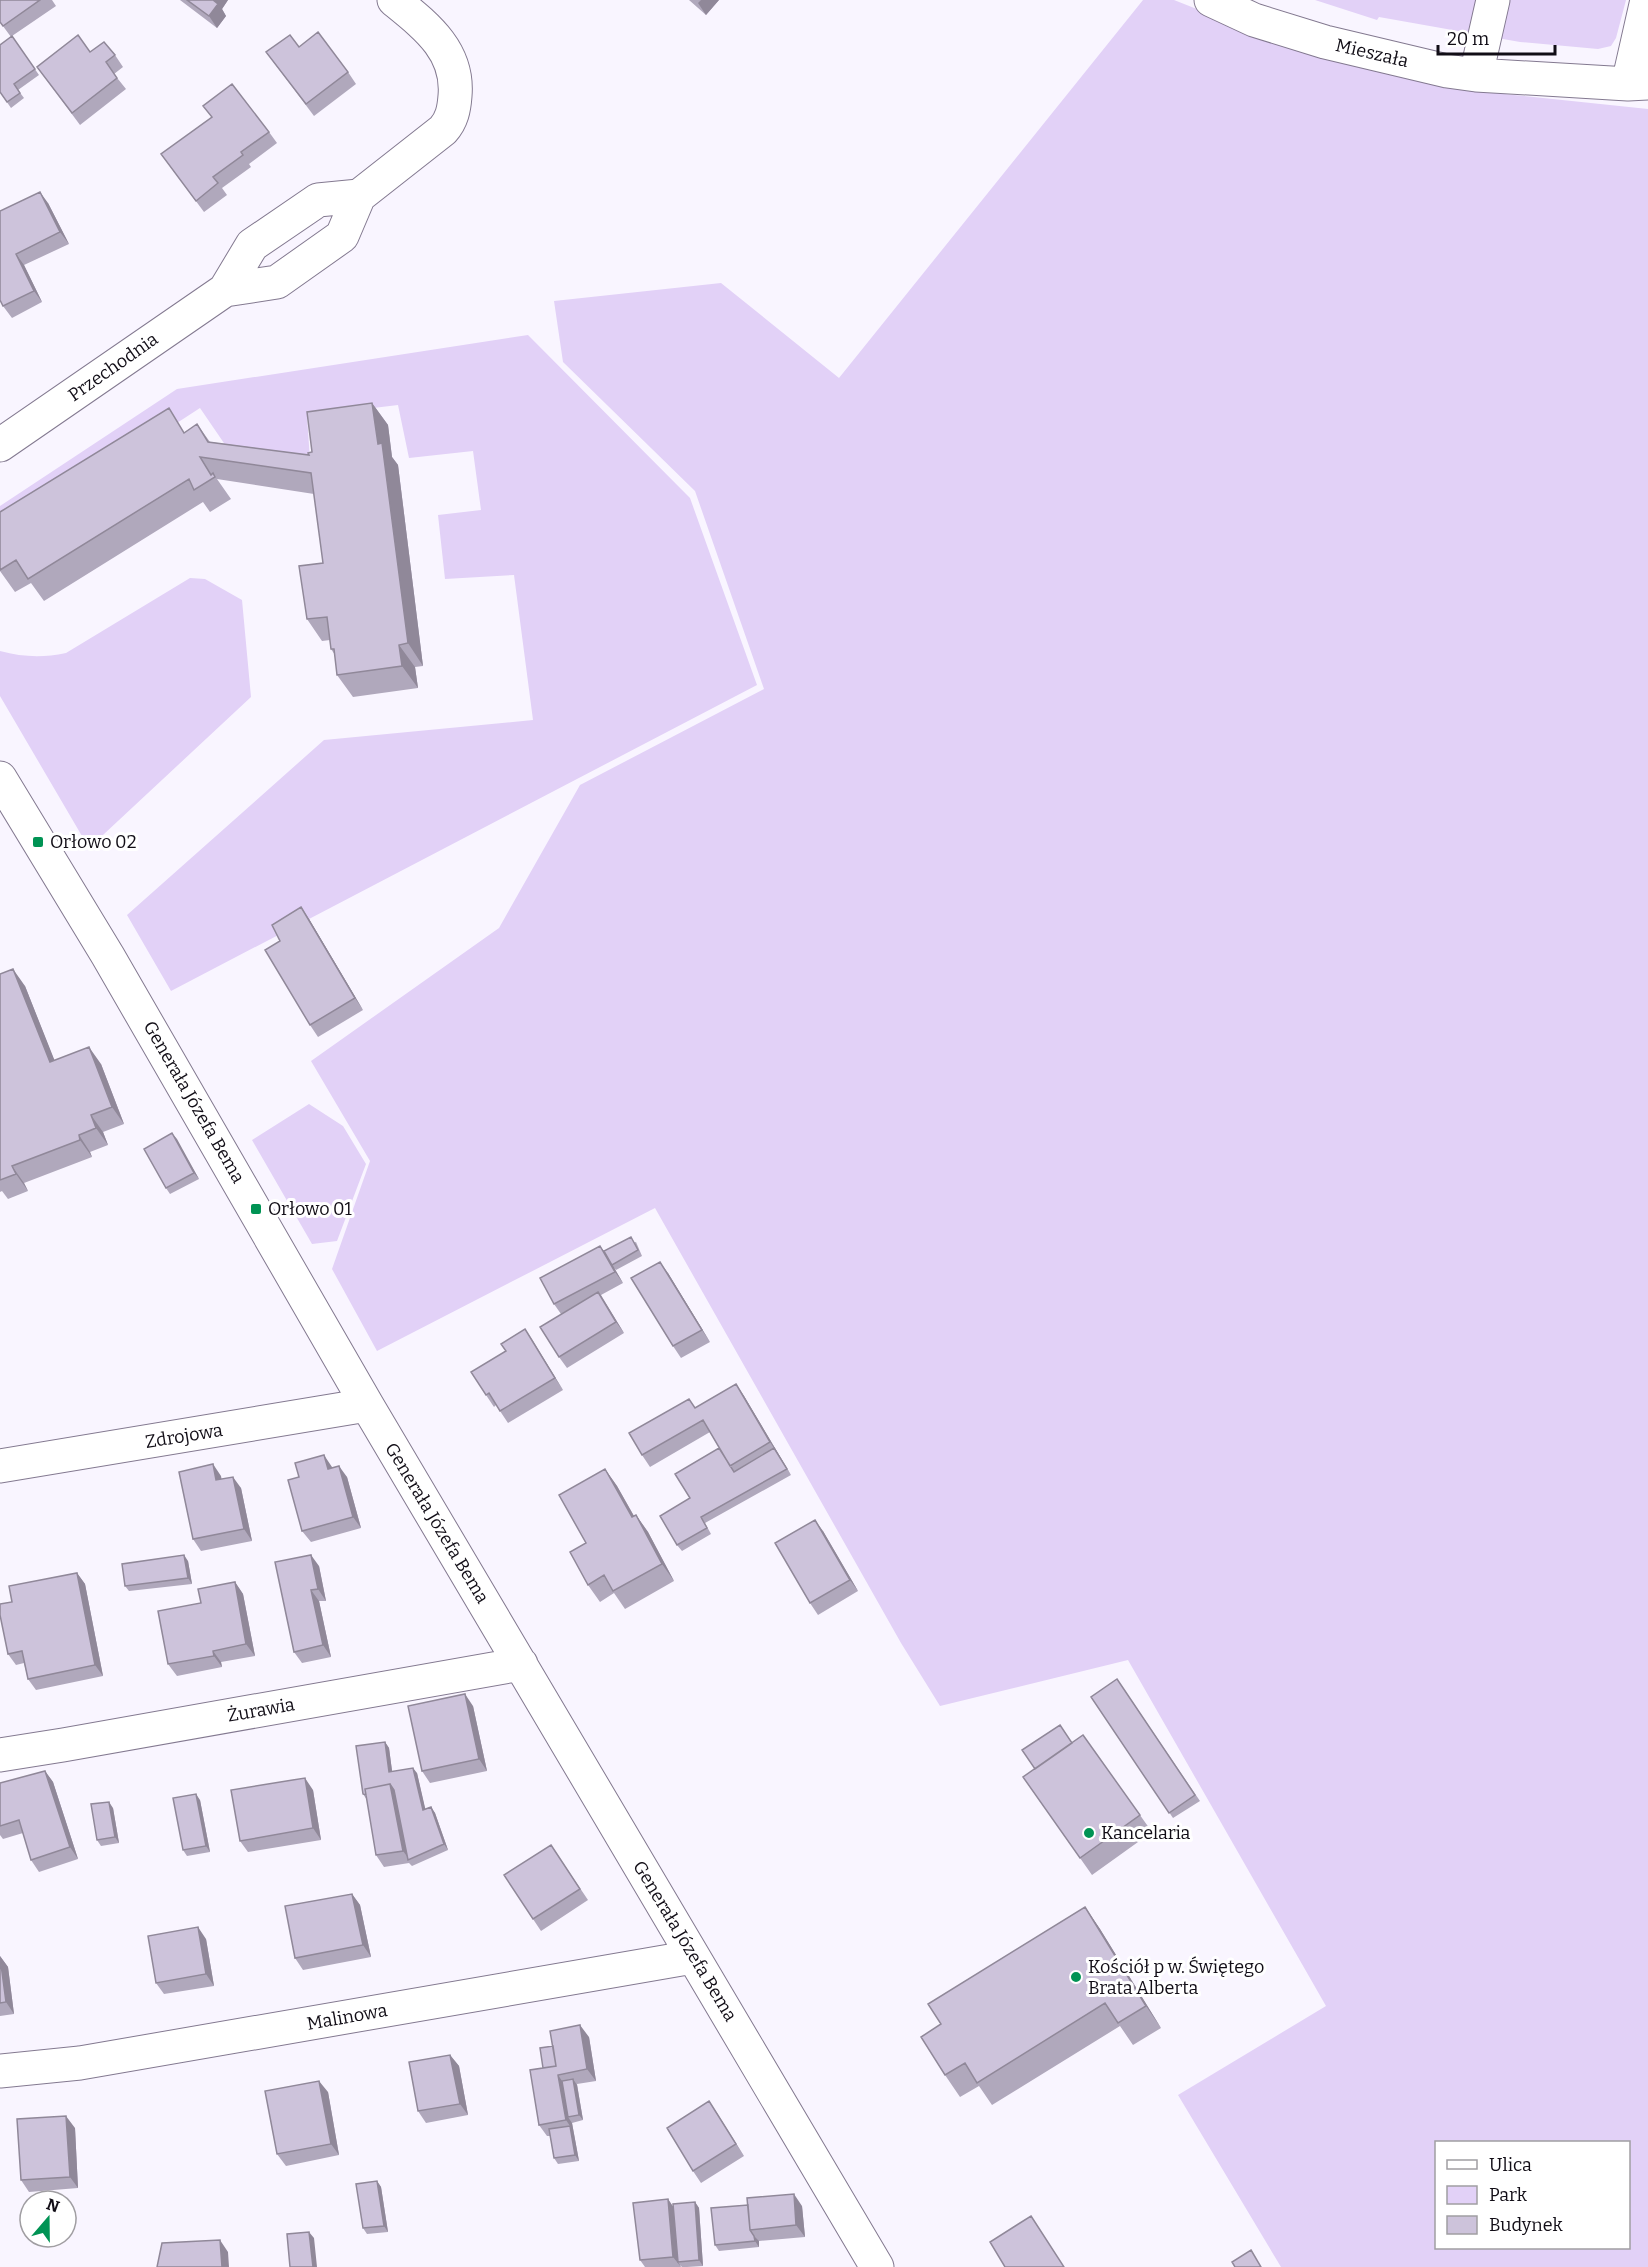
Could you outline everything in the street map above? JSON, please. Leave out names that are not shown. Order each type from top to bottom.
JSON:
[{"type":"street","name":"Przechodnia","points":[[225,290],[278,282],[342,236],[359,196],[443,130],[451,120],[455,70],[441,44],[423,23],[394,0]]},
{"type":"street","name":"Mieszała","points":[[1211,0],[1254,20],[1325,42],[1448,71],[1476,75],[1638,84]]},
{"type":"street","points":[[1476,75],[1493,0]]},
{"type":"street","points":[[1638,84],[1647,0]]},
{"type":"street","name":"Przechodnia","points":[[0,445],[225,290],[252,245],[318,200],[359,196]]},
{"type":"street","name":"Generała Józefa Bema","points":[[0,778],[108,956],[367,1405],[877,2267]]},
{"type":"street","name":"Zdrojowa","points":[[0,1466],[367,1405]]},
{"type":"street","name":"Żurawia","points":[[0,1755],[521,1664]]},
{"type":"street","name":"Malinowa","points":[[0,2071],[80,2063],[693,1957]]},
{"type":"green space","points":[[1143,0],[1174,0],[1280,42],[1466,90],[1648,109],[1648,2267],[1281,2267],[1178,2095],[1326,2006],[1128,1660],[940,1706],[901,1643],[655,1208],[377,1351],[332,1269],[370,1161],[311,1061],[499,928],[580,785],[764,689],[695,491],[563,362],[554,301],[721,283],[839,378]]},
{"type":"green space","points":[[1315,0],[1626,0],[1616,38],[1611,46],[1598,49],[1520,42],[1379,17],[1377,20]]},
{"type":"green space","points":[[528,335],[690,498],[757,685],[171,991],[127,915],[324,740],[533,720],[514,575],[445,579],[438,515],[481,510],[473,451],[409,458],[398,405],[307,416],[310,460],[228,449],[200,408],[0,538],[0,506],[177,389]]},
{"type":"green space","points":[[190,578],[205,579],[242,600],[251,697],[89,848],[0,696],[0,651],[33,656],[66,653]]},
{"type":"green space","points":[[309,1104],[343,1126],[366,1164],[337,1241],[312,1244],[252,1140]]},
{"type":"building","points":[[0,0],[40,0],[3,26],[0,22]]},
{"type":"building","points":[[187,0],[213,0],[218,4],[209,16]]},
{"type":"building","points":[[318,32],[348,72],[306,104],[266,52],[290,35],[299,47]]},
{"type":"building","points":[[78,35],[90,52],[104,42],[115,55],[106,62],[117,78],[72,113],[37,67]]},
{"type":"building","points":[[12,36],[35,69],[14,84],[20,93],[7,102],[0,92],[0,45]]},
{"type":"building","points":[[232,84],[269,132],[241,152],[243,155],[213,177],[218,183],[196,201],[161,154],[212,117],[203,106]]},
{"type":"building","points":[[40,192],[60,232],[16,254],[34,291],[3,306],[0,300],[0,211]]},
{"type":"building","points":[[372,403],[378,444],[382,443],[408,643],[399,645],[402,666],[337,675],[327,617],[307,619],[299,566],[323,563],[311,473],[200,457],[211,475],[213,473],[215,477],[194,490],[189,479],[28,579],[16,560],[0,570],[0,512],[169,408],[184,433],[197,424],[208,442],[309,455],[308,453],[312,452],[307,412]]},
{"type":"building","points":[[301,907],[355,998],[310,1025],[265,950],[280,941],[272,925]]},
{"type":"building","points":[[13,969],[50,1062],[89,1047],[112,1107],[91,1115],[96,1128],[79,1135],[80,1140],[12,1166],[16,1174],[0,1180],[0,974]]},
{"type":"building","points":[[172,1133],[194,1173],[166,1188],[144,1149]]},
{"type":"building","points":[[631,1237],[638,1250],[612,1265],[604,1251]]},
{"type":"building","points":[[600,1246],[615,1272],[554,1304],[540,1278]]},
{"type":"building","points":[[660,1262],[702,1330],[673,1346],[631,1278]]},
{"type":"building","points":[[598,1292],[616,1322],[559,1357],[540,1327]]},
{"type":"building","points":[[525,1329],[555,1378],[500,1411],[489,1393],[486,1395],[471,1372],[506,1351],[501,1344]]},
{"type":"building","points":[[736,1384],[770,1442],[730,1466],[703,1420],[642,1455],[629,1433],[689,1399],[695,1408]]},
{"type":"building","points":[[719,1448],[734,1472],[774,1448],[787,1469],[701,1517],[707,1528],[677,1545],[660,1516],[690,1498],[675,1474]]},
{"type":"building","points":[[324,1455],[328,1469],[339,1466],[353,1517],[302,1531],[288,1480],[299,1477],[295,1463]]},
{"type":"building","points":[[213,1464],[216,1480],[233,1477],[244,1529],[193,1539],[179,1472]]},
{"type":"building","points":[[605,1469],[632,1517],[636,1515],[662,1564],[613,1591],[604,1575],[588,1585],[570,1552],[586,1543],[559,1495]]},
{"type":"building","points":[[815,1520],[850,1580],[810,1603],[775,1543]]},
{"type":"building","points":[[184,1555],[188,1578],[125,1586],[122,1564]]},
{"type":"building","points":[[311,1555],[318,1589],[311,1590],[323,1645],[294,1652],[275,1562]]},
{"type":"building","points":[[77,1573],[95,1665],[28,1679],[22,1651],[8,1654],[0,1604],[12,1602],[9,1586]]},
{"type":"building","points":[[235,1582],[246,1644],[213,1651],[214,1656],[168,1664],[158,1611],[201,1603],[198,1589]]},
{"type":"building","points":[[1117,1679],[1195,1795],[1169,1813],[1091,1697]]},
{"type":"building","points":[[465,1694],[479,1759],[422,1771],[408,1706]]},
{"type":"building","points":[[1060,1725],[1072,1743],[1035,1769],[1022,1750]]},
{"type":"building","points":[[1083,1735],[1140,1815],[1080,1858],[1023,1777]]},
{"type":"building","points":[[385,1742],[389,1772],[413,1768],[423,1810],[431,1807],[444,1844],[408,1860],[394,1790],[390,1784],[365,1789],[366,1795],[363,1794],[356,1746]]},
{"type":"building","points":[[45,1771],[70,1847],[31,1860],[19,1820],[0,1826],[0,1783]]},
{"type":"building","points":[[305,1778],[313,1828],[240,1841],[231,1790]]},
{"type":"building","points":[[390,1784],[403,1851],[376,1855],[365,1789]]},
{"type":"building","points":[[196,1794],[206,1846],[183,1850],[173,1798]]},
{"type":"building","points":[[109,1802],[115,1837],[97,1840],[91,1804]]},
{"type":"building","points":[[551,1845],[580,1889],[533,1919],[504,1875]]},
{"type":"building","points":[[352,1894],[363,1945],[295,1958],[285,1906]]},
{"type":"building","name":"Kościół p w. Świętego Brata Alberta","points":[[1085,1907],[1146,2006],[1118,2023],[1105,2003],[977,2083],[965,2063],[945,2075],[921,2037],[941,2024],[928,2004]]},
{"type":"building","points":[[198,1927],[206,1974],[156,1983],[148,1936]]},
{"type":"building","points":[[0,1957],[6,2002],[0,2003]]},
{"type":"building","points":[[580,2025],[587,2069],[558,2075],[566,2120],[539,2125],[530,2070],[556,2066],[550,2031]]},
{"type":"building","points":[[553,2046],[556,2066],[543,2068],[540,2048]]},
{"type":"building","points":[[450,2055],[460,2104],[418,2111],[409,2062]]},
{"type":"building","points":[[573,2079],[579,2115],[568,2117],[562,2081]]},
{"type":"building","points":[[319,2081],[331,2144],[277,2154],[265,2091]]},
{"type":"building","points":[[709,2101],[736,2144],[693,2171],[667,2128]]},
{"type":"building","points":[[66,2116],[70,2177],[21,2180],[17,2119]]},
{"type":"building","points":[[570,2126],[575,2155],[554,2158],[549,2129]]},
{"type":"building","points":[[377,2181],[384,2226],[363,2228],[356,2184]]},
{"type":"building","points":[[794,2194],[796,2225],[750,2230],[747,2198]]},
{"type":"building","points":[[668,2199],[673,2257],[640,2260],[633,2203]]},
{"type":"building","points":[[695,2202],[699,2260],[678,2262],[673,2204]]},
{"type":"building","points":[[748,2205],[750,2230],[755,2241],[715,2245],[711,2208]]},
{"type":"building","points":[[1031,2216],[1064,2267],[1005,2267],[990,2242]]},
{"type":"building","points":[[309,2232],[313,2267],[290,2267],[287,2234]]},
{"type":"building","points":[[220,2240],[222,2267],[157,2267],[162,2243]]},
{"type":"building","points":[[1251,2250],[1261,2267],[1235,2267],[1232,2262]]},
{"type":"place","name":"Orłowo 02","points":[[38,842]]},
{"type":"place","name":"Orłowo 01","points":[[256,1209]]},
{"type":"place","name":"Kancelaria","points":[[1089,1833]]},
{"type":"place","name":"Kościół p w. Świętego Brata Alberta","points":[[1076,1977]]}]
